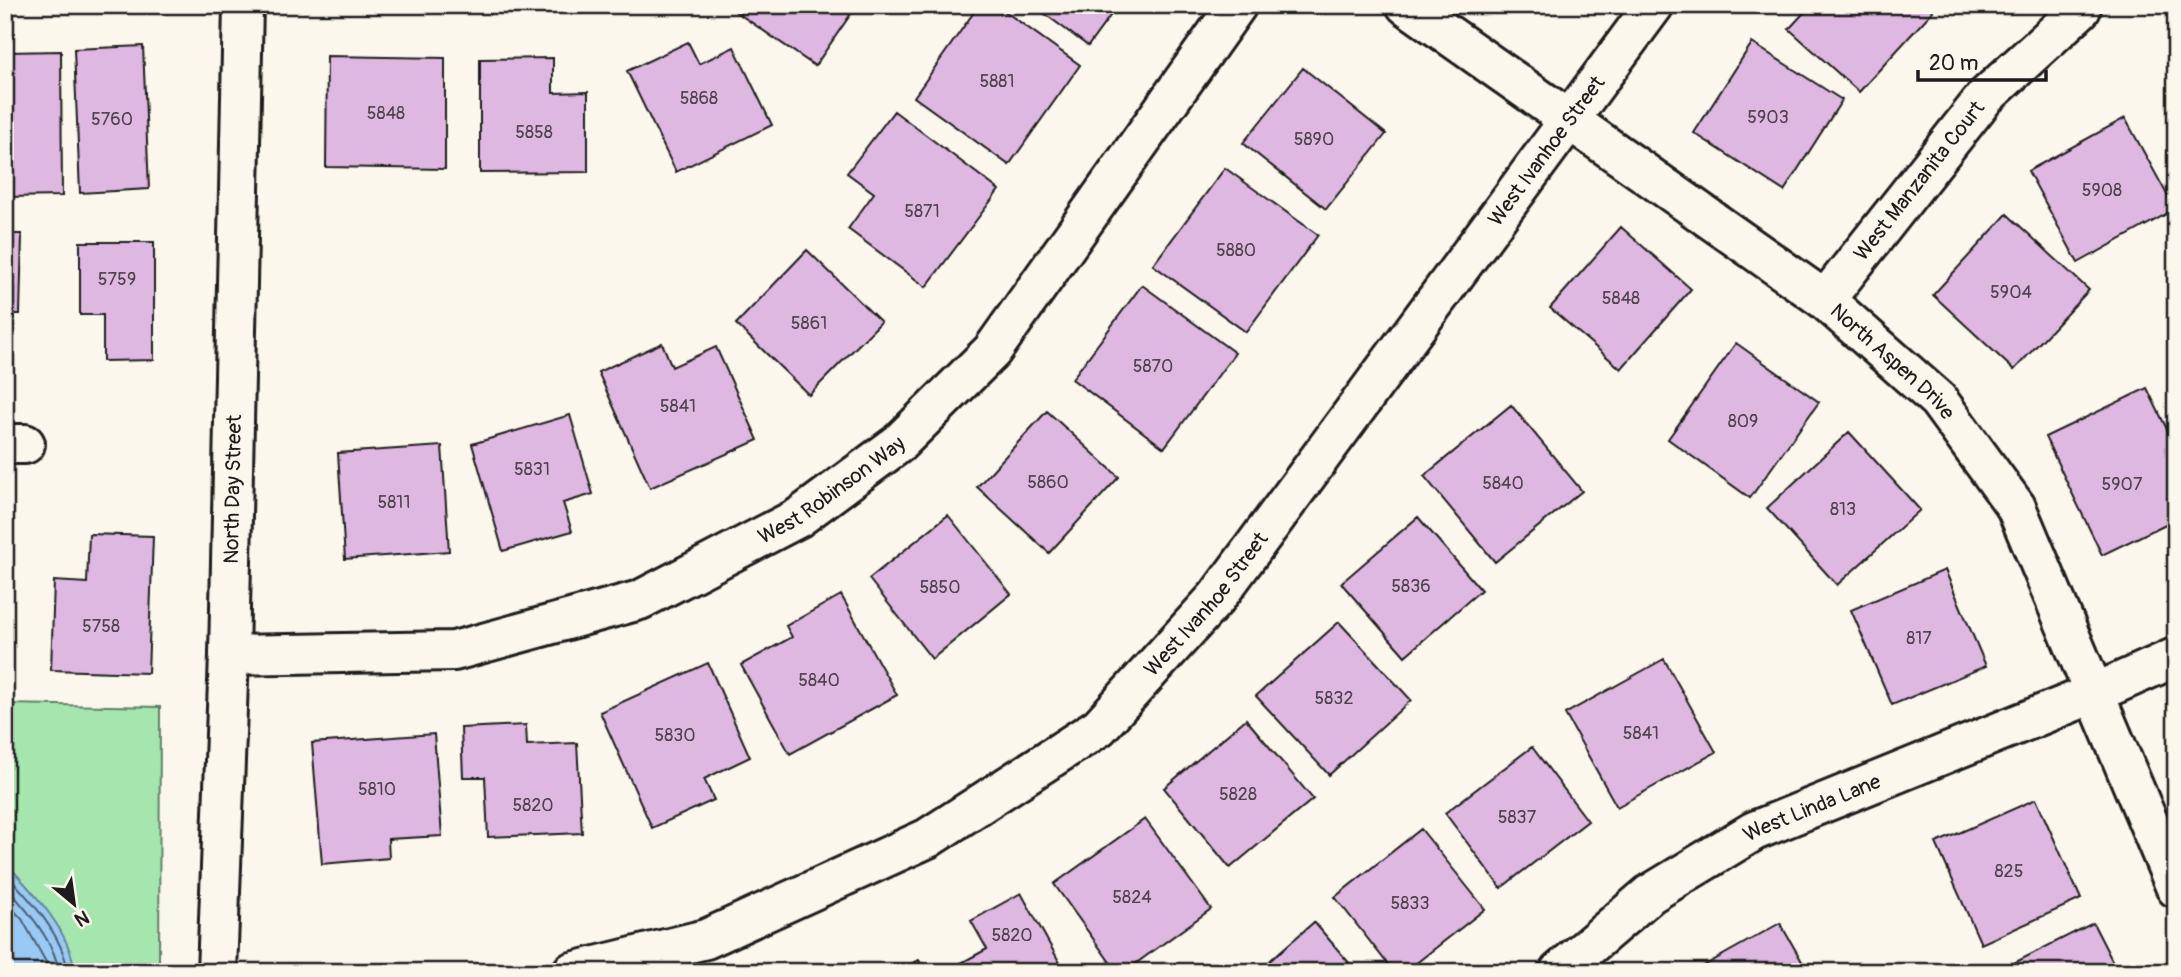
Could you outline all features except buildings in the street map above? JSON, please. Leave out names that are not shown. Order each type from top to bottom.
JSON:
[{"type":"street","name":"North Day Street","points":[[217,972],[229,655],[243,5]]},
{"type":"street","name":"West Robinson Way","points":[[229,655],[454,651],[640,600],[798,518],[898,444],[992,351],[1237,5]]},
{"type":"street","name":"North Aspen Drive","points":[[1406,5],[1825,300],[1938,400],[2016,507],[2176,888]]},
{"type":"street","name":"West Ivanhoe Street","points":[[572,972],[706,939],[928,838],[1098,727],[1217,597],[1654,5]]},
{"type":"street","name":"West Manzanita Court","points":[[1825,300],[1986,97],[2081,9]]},
{"type":"street","name":"West Linda Lane","points":[[1559,972],[1650,894],[1754,831],[2095,693],[2176,657]]},
{"type":"green space","points":[[5,704],[160,707],[159,972],[5,972]]},
{"type":"water","points":[[5,862],[49,912],[66,941],[75,972],[5,972]]}]
